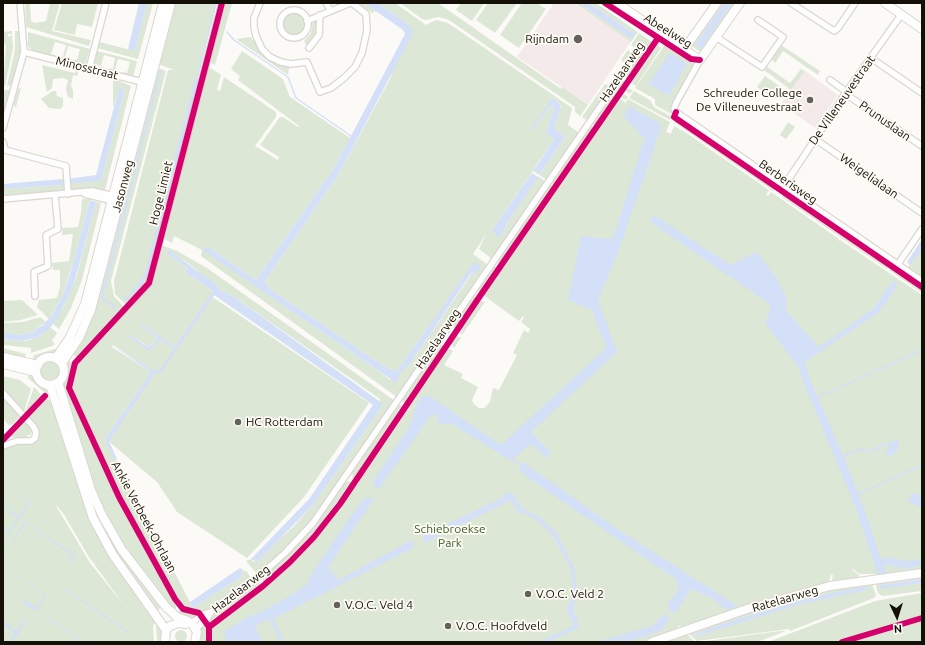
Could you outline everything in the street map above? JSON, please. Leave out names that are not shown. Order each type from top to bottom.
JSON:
[{"type":"street","points":[[3,128],[24,52],[20,3]]},
{"type":"street","points":[[89,69],[106,3]]},
{"type":"street","name":"Jasonweg","points":[[146,84],[163,3]]},
{"type":"street","name":"Jasonweg","points":[[59,361],[79,338],[91,310],[115,199],[146,84],[171,3]]},
{"type":"street","name":"Hoge Limiet","points":[[132,302],[149,283],[222,3]]},
{"type":"street","points":[[260,3],[254,18],[254,27],[262,49],[270,57],[281,62],[291,64],[307,62],[320,92],[331,88],[355,67],[362,53],[367,30],[366,14],[351,3],[307,21]]},
{"type":"street","points":[[326,3],[331,11]]},
{"type":"street","name":"Abeelweg","points":[[617,3],[685,48],[700,60]]},
{"type":"street","points":[[700,60],[740,3]]},
{"type":"street","points":[[791,3],[834,31],[838,28],[855,3]]},
{"type":"street","points":[[884,3],[922,29]]},
{"type":"street","points":[[685,48],[714,4]]},
{"type":"street","points":[[292,10],[301,13],[307,21],[307,29],[299,38],[286,36],[280,29],[281,18],[292,10]]},
{"type":"street","points":[[309,48],[319,35],[320,15]]},
{"type":"street","name":"De Villeneuvestraat","points":[[784,186],[901,15]]},
{"type":"street","points":[[716,37],[762,68],[783,37],[758,20]]},
{"type":"street","name":"Minosstraat","points":[[24,52],[146,84]]},
{"type":"street","name":"Hazelaarweg","points":[[192,625],[207,619],[211,612],[257,578],[280,558],[317,518],[638,52]]},
{"type":"street","points":[[871,58],[922,93]]},
{"type":"street","name":"Berberisweg","points":[[700,60],[676,103],[674,109],[676,112],[922,281]]},
{"type":"street","name":"Prunuslaan","points":[[830,80],[922,146]]},
{"type":"street","name":"Weigelialaan","points":[[815,139],[922,213]]},
{"type":"street","points":[[3,142],[6,150],[66,166],[68,194]]},
{"type":"street","points":[[3,199],[92,191],[115,199]]},
{"type":"street","points":[[34,296],[34,272],[48,266],[46,234],[58,229],[55,195]]},
{"type":"street","points":[[898,264],[922,229]]},
{"type":"street","points":[[3,356],[37,368]]},
{"type":"street","points":[[37,368],[46,358],[59,361],[64,374],[54,384]]},
{"type":"street","points":[[3,364],[37,368]]},
{"type":"street","points":[[37,368],[41,381],[54,384]]},
{"type":"street","points":[[54,384],[91,490],[102,515],[122,550],[166,607],[177,620],[192,625],[197,636],[194,642]]},
{"type":"street","points":[[54,384],[93,518],[113,555],[167,629],[170,630],[169,642]]},
{"type":"street","points":[[3,393],[33,426],[36,432],[35,438],[31,442],[17,441],[3,446]]},
{"type":"street","name":"Ratelaarweg","points":[[652,642],[747,609],[794,595],[830,586],[922,573]]},
{"type":"street","points":[[165,642],[167,629],[177,620]]},
{"type":"shaded area","points":[[554,3],[574,3],[631,41],[588,105],[517,57]]},
{"type":"shaded area","name":"Schreuder College De Villeneuvestraat","points":[[805,71],[838,95],[815,128],[781,104]]},
{"type":"green space","points":[[25,3],[30,3],[31,21],[35,23],[46,21],[50,3],[60,3],[52,31],[91,40],[89,46],[26,27]]},
{"type":"green space","points":[[62,3],[98,3],[92,27],[77,24],[75,35],[54,30]]},
{"type":"green space","points":[[147,3],[153,3],[138,59],[97,48],[99,42],[135,51]]},
{"type":"green space","points":[[174,3],[217,3],[173,174],[150,272],[146,282],[126,305],[115,294],[114,281],[168,70],[174,70],[158,64]]},
{"type":"green space","points":[[226,3],[232,3],[215,65],[210,62]]},
{"type":"green space","points":[[358,3],[364,3],[376,11],[372,13]]},
{"type":"green space","points":[[378,3],[395,3],[426,25],[436,20],[448,23],[572,108],[568,125],[578,132],[585,122],[586,123],[557,163],[547,180],[533,171],[492,230],[501,237],[507,223],[538,176],[546,182],[492,259],[479,249],[486,234],[473,254],[488,265],[398,398],[201,256],[202,250],[174,236],[172,243],[163,238],[209,67],[221,75],[217,90],[220,91],[224,77],[276,112],[276,117],[255,146],[278,160],[279,157],[260,145],[280,117],[283,117],[298,127],[299,126],[238,80],[240,76],[231,69],[242,51],[283,79],[290,97],[350,138],[334,168],[256,280],[210,248],[273,298],[390,380],[410,364],[473,272],[477,265],[474,263],[396,372],[382,365],[270,289],[265,281],[339,174],[390,79],[409,25]],"holes":[[[552,98],[561,105],[554,128],[565,137],[540,174],[534,169],[554,139],[546,133],[554,107],[550,106],[533,130]]]},
{"type":"green space","points":[[400,3],[438,3],[561,89],[562,87],[588,105],[580,116],[575,112],[575,107],[449,20],[439,17],[426,20],[422,19]]},
{"type":"green space","points":[[461,3],[484,3],[472,21],[456,10]]},
{"type":"green space","points":[[488,3],[517,3],[495,33],[476,20]]},
{"type":"green space","points":[[522,3],[537,3],[546,9],[519,48],[500,35]]},
{"type":"green space","points":[[575,3],[579,3],[631,39],[635,34],[589,3],[596,3],[638,32],[631,42]]},
{"type":"green space","points":[[720,3],[724,3],[695,45],[700,48],[732,3],[737,3],[702,53],[690,45]]},
{"type":"green space","points":[[294,12],[302,16],[306,24],[302,32],[294,36],[286,32],[282,24],[286,16]]},
{"type":"green space","points":[[318,20],[319,26],[314,40],[307,46],[304,41],[311,33],[313,22]]},
{"type":"green space","points":[[12,31],[12,34],[8,34],[8,37],[12,35],[13,48],[5,86],[3,86],[6,46],[3,42],[3,32]]},
{"type":"green space","points":[[15,31],[20,31],[21,50],[11,85],[7,86],[15,49]]},
{"type":"green space","points":[[28,32],[90,49],[85,65],[73,62],[74,59],[77,60],[80,49],[68,46],[65,57],[69,58],[69,61],[60,58],[60,56],[63,57],[66,45],[55,42],[51,54],[55,55],[55,57],[33,52],[28,46]]},
{"type":"green space","points":[[639,33],[654,43],[628,80],[624,77],[642,52],[631,45]]},
{"type":"green space","points":[[251,37],[264,56],[281,65],[289,67],[288,75],[236,39]]},
{"type":"green space","points":[[656,44],[661,48],[636,86],[630,82]]},
{"type":"green space","points":[[665,45],[695,65],[673,115],[655,105],[655,99],[635,88]]},
{"type":"green space","points":[[781,45],[820,71],[818,75],[783,51],[775,63],[771,59]]},
{"type":"green space","points":[[628,50],[633,55],[626,64],[621,60]]},
{"type":"green space","points":[[97,51],[137,61],[133,77],[122,75],[123,72],[127,73],[130,62],[118,59],[115,70],[118,71],[118,74],[108,71],[109,68],[113,69],[115,58],[104,55],[101,66],[94,64]]},
{"type":"green space","points":[[42,65],[75,73],[76,70],[79,70],[77,76],[73,75],[71,86],[73,90],[73,99],[68,97],[66,89],[68,80],[63,78],[53,79],[52,88],[47,92]]},
{"type":"green space","points":[[766,66],[790,83],[801,69],[805,71],[791,90],[764,70]]},
{"type":"green space","points":[[158,68],[166,71],[111,281],[114,296],[124,307],[78,358],[71,353],[81,338]]},
{"type":"green space","points":[[765,76],[782,88],[775,99],[757,87]]},
{"type":"green space","points":[[117,80],[131,86],[105,190],[93,188],[3,195],[3,189],[62,185],[62,179],[101,181],[124,92],[122,88],[119,88],[113,108],[113,81]]},
{"type":"green space","points":[[622,80],[624,82],[595,125],[592,124]]},
{"type":"green space","points":[[605,84],[609,86],[609,89],[588,121],[582,117]]},
{"type":"green space","points":[[21,88],[16,107],[13,106],[18,89]]},
{"type":"green space","points":[[627,88],[633,90],[630,94],[626,91],[624,94],[628,97],[626,100],[620,97]]},
{"type":"green space","points":[[3,90],[10,90],[3,117]]},
{"type":"green space","points":[[53,91],[56,91],[57,96],[63,98],[63,106],[60,109],[49,108],[41,99]]},
{"type":"green space","points":[[634,91],[650,100],[654,107],[672,117],[670,120],[629,98]]},
{"type":"green space","name":"Schiebroekse Park","points":[[619,98],[625,102],[624,105],[628,99],[670,122],[666,132],[671,134],[674,126],[685,132],[769,190],[766,195],[768,196],[771,192],[839,239],[838,241],[840,240],[922,295],[922,571],[906,572],[906,569],[919,566],[905,569],[904,574],[875,577],[875,574],[859,574],[853,569],[852,570],[859,575],[859,579],[831,584],[833,575],[831,575],[828,584],[683,628],[678,626],[680,629],[646,642],[229,642],[227,639],[225,642],[211,642],[211,630],[214,625],[282,571],[326,524],[355,484],[357,485],[360,482],[358,480],[406,409],[411,411],[407,407],[448,348],[453,351],[444,365],[463,374],[461,378],[478,387],[472,400],[474,404],[479,408],[484,408],[490,402],[493,388],[499,390],[517,355],[513,353],[524,330],[528,333],[530,329],[521,322],[524,317],[523,316],[519,321],[483,295]]},
{"type":"green space","points":[[677,115],[747,164],[676,117]]},
{"type":"green space","points":[[675,119],[745,167],[743,170],[674,122]]},
{"type":"green space","points":[[788,122],[795,127],[786,139],[780,135]]},
{"type":"green space","points":[[591,126],[593,129],[554,184],[551,183]]},
{"type":"green space","points":[[747,168],[775,188],[773,191],[745,171]]},
{"type":"green space","points":[[550,185],[553,187],[510,249],[499,263],[497,262]]},
{"type":"green space","points":[[786,191],[891,263],[890,264]]},
{"type":"green space","points":[[784,194],[889,266],[887,269],[782,197]]},
{"type":"green space","points":[[82,199],[90,199],[74,259],[62,297],[49,319],[37,307],[39,300],[57,298],[60,286],[60,270],[53,270],[52,263],[69,261],[73,234],[62,235],[62,228],[78,227]]},
{"type":"green space","points":[[96,202],[101,203],[82,280],[71,308],[59,329],[53,324],[63,308],[76,278]]},
{"type":"green space","points":[[922,244],[922,277],[908,268],[911,260]]},
{"type":"green space","name":"HC Rotterdam","points":[[161,245],[177,251],[207,268],[395,401],[321,510],[294,542],[257,574],[246,561],[251,559],[254,562],[293,527],[313,505],[380,409],[380,399],[233,296],[219,290],[192,266],[169,251],[167,253],[187,268],[185,272],[213,291],[211,296],[369,403],[304,497],[247,558],[177,512],[157,482],[107,440],[154,372],[160,370],[153,370],[113,345],[112,347],[151,372],[105,439],[193,608],[241,577],[243,570],[247,572],[251,578],[225,599],[201,614],[198,611],[183,607],[173,594],[131,514],[70,387],[76,364],[107,333],[153,281]],"holes":[[[140,325],[175,347],[174,349],[159,339],[151,350],[129,335],[150,347],[157,337]]]},
{"type":"green space","points":[[494,266],[496,267],[479,293],[478,288]]},
{"type":"green space","points":[[891,268],[922,289],[922,293],[889,270]]},
{"type":"green space","points":[[474,297],[476,297],[454,330],[453,325]]},
{"type":"green space","points":[[22,300],[38,315],[21,320],[3,322],[3,301]]},
{"type":"green space","points":[[479,300],[485,302],[462,335],[459,331]]},
{"type":"green space","points":[[40,317],[46,322],[32,332],[20,335],[3,332],[3,323],[23,322]]},
{"type":"green space","points":[[50,327],[57,333],[52,341],[55,344],[52,346],[31,353],[31,348],[3,345],[3,339],[19,341],[30,340],[41,335]]},
{"type":"green space","points":[[456,335],[461,338],[454,348],[450,343]]},
{"type":"green space","points":[[440,345],[444,345],[405,403],[401,400]]},
{"type":"green space","points":[[3,348],[26,354],[24,360],[3,354]]},
{"type":"green space","points":[[55,349],[58,352],[54,355],[32,361],[34,355]]},
{"type":"green space","points":[[67,359],[73,364],[68,386],[62,389],[62,381],[66,375]]},
{"type":"green space","points":[[50,361],[57,364],[60,371],[57,378],[50,381],[43,378],[40,371],[43,364]]},
{"type":"green space","points":[[29,372],[34,373],[39,382],[51,392],[45,393],[28,378]]},
{"type":"green space","points":[[3,376],[20,380],[31,389],[24,412],[3,389]]},
{"type":"green space","points":[[34,387],[42,396],[26,414],[25,413]]},
{"type":"green space","points":[[67,391],[122,505],[177,605],[174,611],[129,555],[102,511],[62,392]]},
{"type":"green space","points":[[3,395],[21,415],[13,424],[9,425],[3,419]]},
{"type":"green space","points":[[45,398],[53,402],[87,509],[157,620],[153,626],[154,642],[3,642],[3,449],[18,443],[28,444],[37,439],[39,434],[28,415]],"holes":[[[55,504],[63,513],[89,557],[124,605],[90,563]]]},
{"type":"green space","points":[[398,404],[402,406],[353,479],[352,472]]},
{"type":"green space","points":[[24,419],[31,428],[31,434],[26,437],[10,437],[4,442]]},
{"type":"green space","points":[[348,481],[351,482],[322,523],[295,553],[264,581],[261,578],[306,534],[344,483]]},
{"type":"green space","points":[[107,528],[162,607],[157,611],[123,565],[102,531]]},
{"type":"green space","points":[[922,576],[922,579],[880,585],[879,588],[922,583],[922,591],[882,596],[878,593],[876,586],[878,582]]},
{"type":"green space","points":[[257,580],[260,584],[223,612],[224,614],[209,624],[207,621]]},
{"type":"green space","points":[[872,584],[876,595],[874,598],[790,631],[789,629],[697,641],[687,632],[761,608],[833,588]],"holes":[[[866,587],[866,590],[822,598],[697,636],[694,634],[808,598]]]},
{"type":"green space","points":[[922,593],[922,617],[836,642],[768,642],[875,601]]},
{"type":"green space","points":[[181,610],[197,614],[199,616],[190,618],[176,613]]},
{"type":"green space","points":[[922,621],[922,641],[920,642],[848,642]]},
{"type":"green space","points":[[158,623],[162,630],[162,642],[157,642],[156,626]]},
{"type":"green space","points":[[205,623],[208,628],[207,642],[199,642],[200,629]]},
{"type":"green space","points":[[183,630],[186,631],[186,641],[179,642],[176,641],[175,634],[176,631]]},
{"type":"green space","points":[[786,631],[757,642],[699,642]]},
{"type":"green space","points":[[686,633],[695,642],[659,642]]},
{"type":"water","points":[[139,3],[147,3],[135,51],[128,49]]},
{"type":"water","points":[[364,3],[378,3],[409,25],[413,31],[412,35],[339,174],[265,281],[270,289],[382,365],[396,372],[474,262],[481,267],[477,273],[473,272],[470,275],[410,364],[400,373],[396,383],[203,250],[205,247],[210,248],[256,280],[334,168],[405,34],[403,30]]},
{"type":"water","points":[[579,3],[589,3],[635,34],[631,39]]},
{"type":"water","points":[[724,3],[732,3],[701,49],[695,45]]},
{"type":"water","points":[[670,53],[687,64],[669,96],[648,84]]},
{"type":"water","points":[[160,70],[162,70],[104,295],[105,299],[117,307],[115,309],[101,297]]},
{"type":"water","points":[[195,78],[199,79],[148,274],[143,283],[125,302],[124,300],[141,280],[145,272]]},
{"type":"water","points":[[119,88],[122,88],[124,92],[101,181],[67,184],[67,179],[96,175]]},
{"type":"water","points":[[552,98],[561,105],[554,128],[565,137],[540,174],[534,170],[554,139],[546,133],[554,107],[550,106],[533,130],[531,129]]},
{"type":"water","points":[[629,106],[662,125],[620,247],[598,300],[617,352],[531,432],[551,453],[546,458],[535,447],[529,445],[512,460],[509,460],[452,424],[438,424],[438,416],[432,414],[379,489],[373,485],[373,481],[409,427],[417,404],[423,396],[431,397],[501,445],[606,348],[592,310],[568,300],[581,236],[612,239],[616,229],[644,139],[624,117]]},
{"type":"water","points":[[532,173],[538,177],[507,223],[501,237],[497,236],[492,230]]},
{"type":"water","points":[[62,179],[62,185],[3,189],[3,184]]},
{"type":"water","points":[[90,200],[96,202],[73,286],[59,316],[49,329],[36,338],[19,341],[3,339],[3,332],[20,335],[32,332],[43,325],[52,315],[62,297],[69,277]]},
{"type":"water","points":[[654,215],[729,264],[757,252],[777,279],[786,297],[786,311],[819,347],[873,309],[891,283],[893,281],[897,283],[893,293],[879,312],[805,362],[809,377],[843,455],[862,448],[868,451],[896,440],[899,442],[898,450],[890,456],[886,455],[885,453],[889,448],[888,445],[885,445],[873,452],[860,451],[844,457],[880,556],[883,559],[888,557],[905,561],[922,559],[922,565],[906,569],[886,564],[885,567],[887,574],[878,576],[856,509],[802,379],[799,368],[765,323],[771,305],[649,221]]},
{"type":"water","points":[[922,239],[922,249],[911,264],[909,264],[907,262]]},
{"type":"water","points":[[167,251],[170,251],[218,286],[219,290],[233,296],[382,403],[380,409],[313,505],[257,562],[251,559],[309,499],[373,405],[214,295],[161,373],[155,373],[109,441],[117,459],[115,461],[105,439],[151,372],[112,345],[153,370],[160,370],[174,349],[159,339],[151,350],[148,350],[128,336],[129,335],[149,347],[151,346],[157,337],[140,325],[141,323],[175,347],[213,291],[185,272],[187,268],[167,253]]},
{"type":"water","points":[[523,462],[613,526],[737,606],[727,610],[711,598],[692,589],[689,591],[678,610],[673,613],[669,612],[668,603],[679,589],[676,584],[677,580],[527,477],[518,469]]},
{"type":"water","points":[[11,489],[30,503],[3,542],[8,532],[3,526],[9,530],[18,518],[3,506],[19,516],[28,503]]},
{"type":"water","points":[[506,492],[514,495],[521,508],[538,516],[556,532],[574,567],[577,591],[573,611],[577,618],[578,628],[549,642],[539,642],[574,625],[567,611],[572,596],[573,579],[569,565],[552,534],[534,518],[517,511],[511,500],[425,543],[422,536],[502,498]]},
{"type":"water","points":[[916,493],[922,497],[922,508],[908,501],[911,494]]},
{"type":"water","points":[[367,497],[374,499],[328,567],[338,580],[412,540],[414,545],[411,549],[273,619],[284,642],[280,642],[271,623],[268,619],[266,619],[255,627],[262,642],[225,642],[226,639],[224,632],[244,619],[261,612],[298,591],[307,584],[310,576],[339,533],[362,501]]},
{"type":"water","points":[[24,522],[26,522],[75,555],[70,563],[68,563],[73,556],[26,523],[3,556]]},
{"type":"water","points":[[3,566],[46,596],[35,611],[22,602],[24,600],[36,607],[44,596]]},
{"type":"water","points":[[240,568],[243,570],[241,577],[193,608],[190,602]]},
{"type":"water","points":[[922,579],[922,583],[881,589],[879,587],[880,585]]},
{"type":"water","points":[[866,586],[868,589],[866,590],[801,604],[697,636],[694,634],[808,598]]},
{"type":"water","points":[[64,588],[129,632],[128,633],[63,589]]},
{"type":"water","points":[[664,614],[669,620],[660,631],[626,642],[596,642],[652,626]]},
{"type":"water","points":[[45,616],[84,642],[82,642]]},
{"type":"water","points":[[26,619],[27,620],[19,633],[11,642],[9,642],[15,633],[3,624],[3,621],[17,631]]},
{"type":"waterway","points":[[197,78],[216,3]]},
{"type":"waterway","points":[[227,32],[234,40],[288,77],[296,98],[351,136]]},
{"type":"waterway","points":[[818,397],[922,350]]},
{"type":"waterway","points":[[512,460],[521,465]]},
{"type":"waterway","points":[[858,494],[922,465]]},
{"type":"cycle path","name":"Ankie Verbeek-Ohrlaan","points":[[209,642],[209,627],[199,613],[183,609],[175,599],[119,497],[69,388],[75,363],[149,283],[222,3]]},
{"type":"cycle path","points":[[605,3],[691,59],[700,60]]},
{"type":"cycle path","points":[[209,627],[263,586],[290,562],[314,537],[340,504],[480,296],[658,38]]},
{"type":"cycle path","points":[[676,112],[674,117],[922,287]]},
{"type":"cycle path","points":[[3,440],[45,396]]},
{"type":"cycle path","points":[[842,642],[922,618]]},
{"type":"place","name":"Rijndam","points":[[578,39]]},
{"type":"place","name":"Schreuder College De Villeneuvestraat","points":[[810,100]]},
{"type":"place","name":"HC Rotterdam","points":[[238,422]]},
{"type":"place","name":"V.O.C. Veld 2","points":[[528,594]]},
{"type":"place","name":"V.O.C. Veld 4","points":[[337,605]]},
{"type":"place","name":"V.O.C. Hoofdveld","points":[[448,626]]}]
